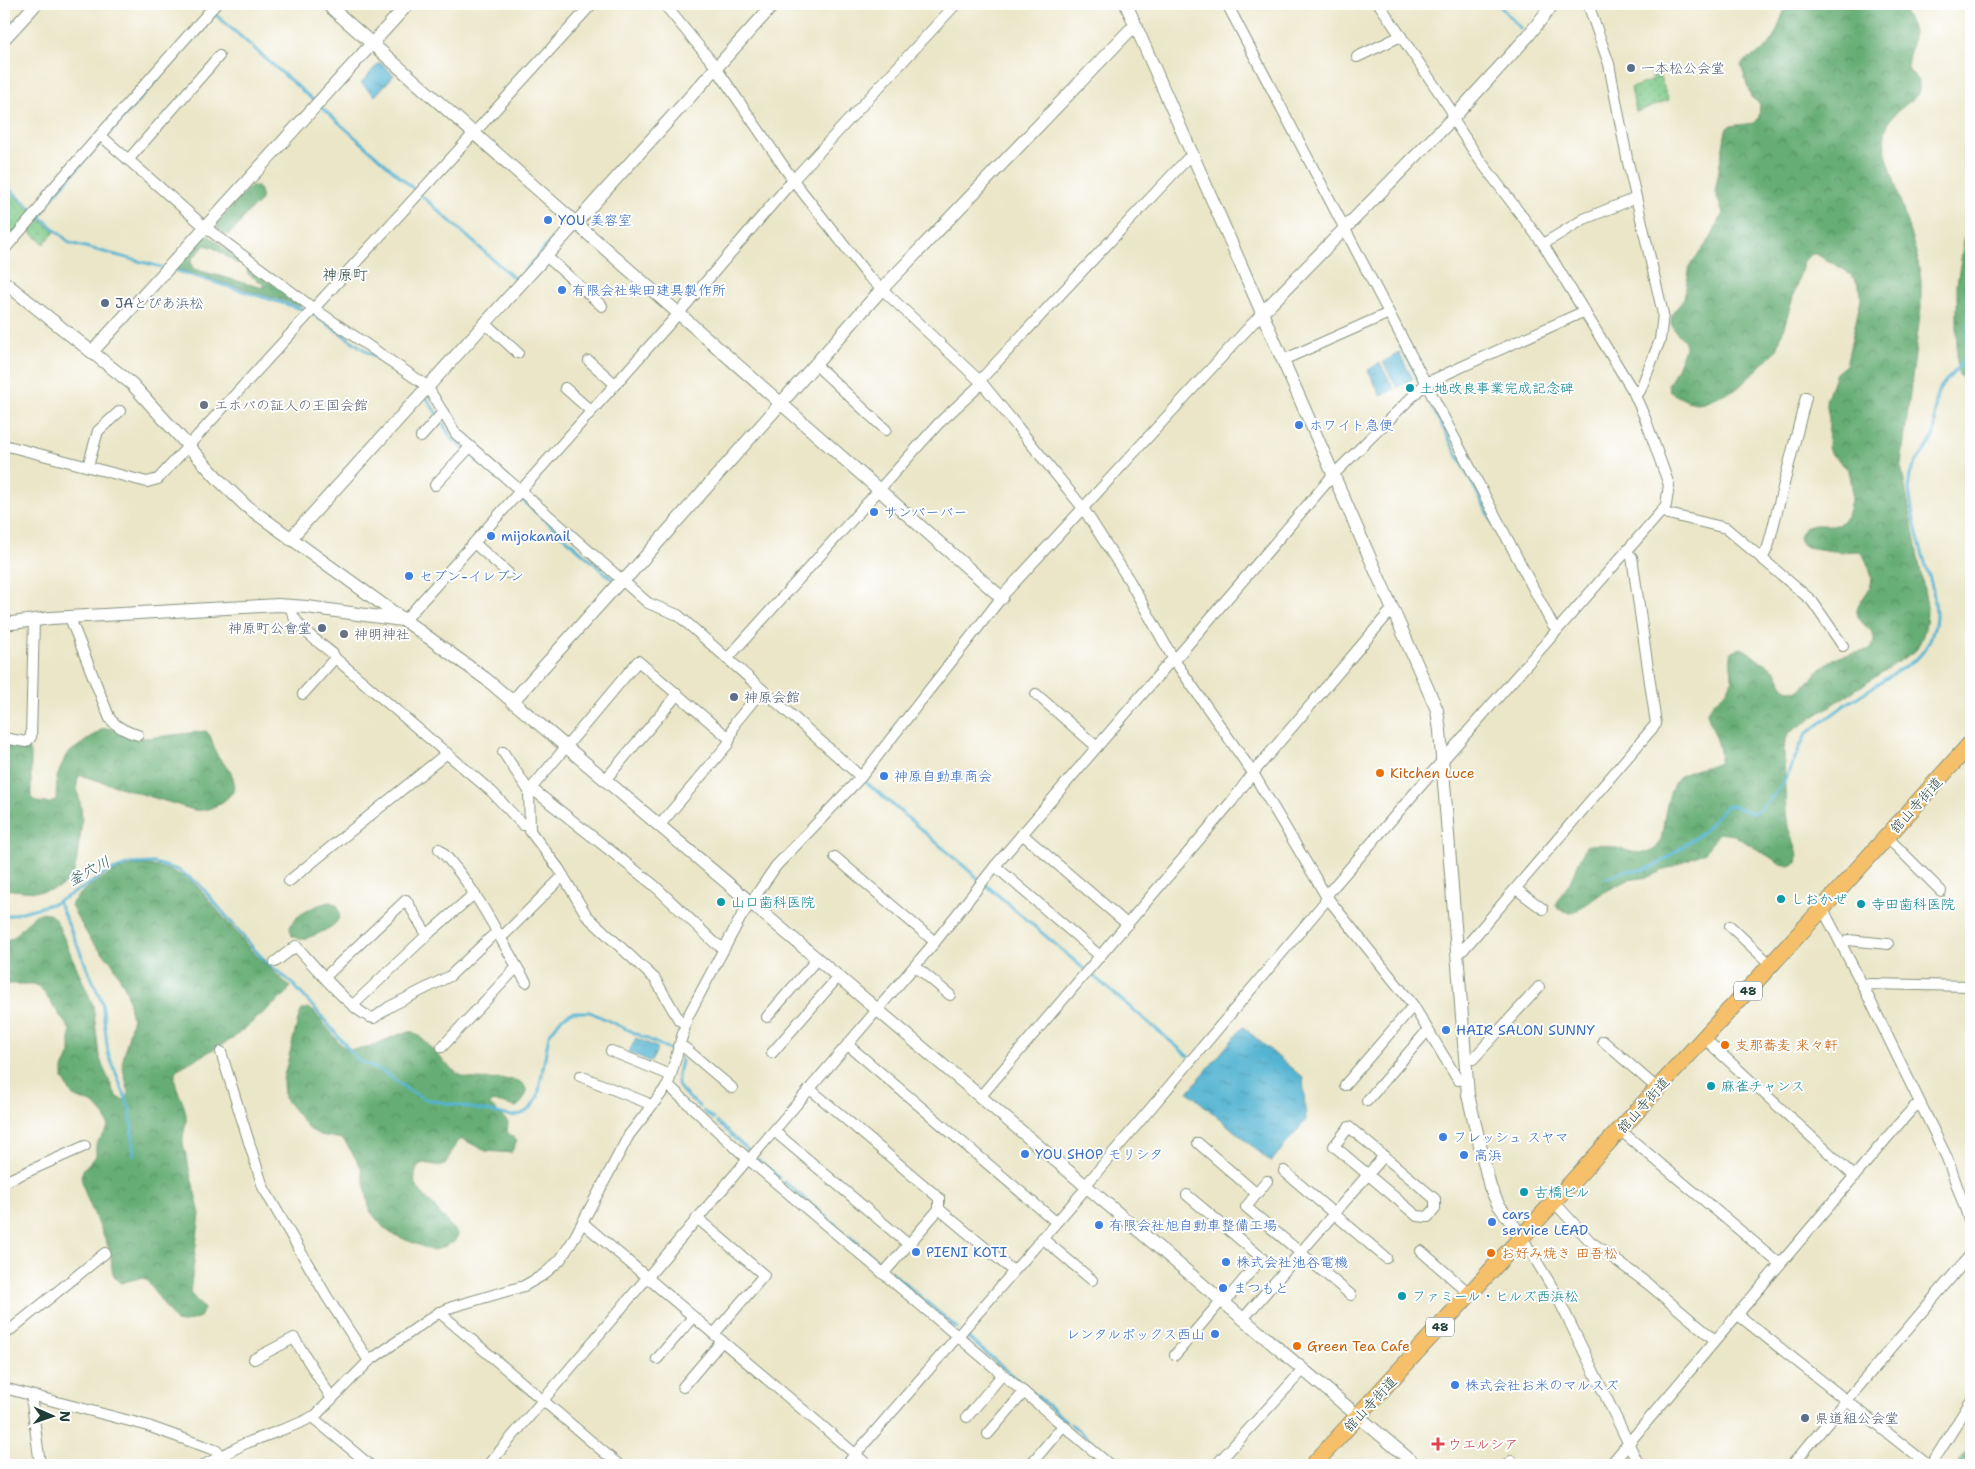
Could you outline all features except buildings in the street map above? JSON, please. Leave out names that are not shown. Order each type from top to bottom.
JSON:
[{"type":"main road","name":"舘山寺街道","points":[[1313,1465],[1658,1089],[1971,743]]},
{"type":"street","points":[[4,40],[36,4]]},
{"type":"street","points":[[4,250],[39,209],[47,195],[216,4]]},
{"type":"street","points":[[327,4],[1002,598]]},
{"type":"street","points":[[92,352],[408,4]]},
{"type":"street","points":[[4,445],[147,482],[153,482],[162,476],[313,308],[592,4]]},
{"type":"street","points":[[664,4],[715,68],[754,120],[793,180],[868,276],[981,382],[1083,508],[1129,580],[1174,660],[1253,773],[1327,897],[1413,1006],[1458,1080],[1466,1079]]},
{"type":"street","points":[[290,539],[774,4]]},
{"type":"street","points":[[405,620],[679,314],[793,180],[956,4]]},
{"type":"street","points":[[1126,4],[1437,710],[1466,1079],[1470,1108],[1490,1187],[1498,1204],[1522,1237],[1555,1292],[1639,1465]]},
{"type":"street","points":[[1227,4],[1552,624],[1558,629]]},
{"type":"street","points":[[846,1465],[1056,1222],[1311,918],[1330,891],[1442,760],[1662,510],[1669,495],[1669,485],[1649,427],[1634,394],[1543,244],[1479,159],[1456,124],[1451,110],[1380,4]]},
{"type":"street","points":[[204,1465],[254,1440],[312,1417],[369,1361],[439,1312],[513,1290],[534,1281],[560,1260],[583,1223],[623,1145],[669,1080],[684,1023],[750,903],[780,861],[860,777],[1002,598],[1083,508],[1263,312],[1454,118],[1528,36],[1553,4]]},
{"type":"street","points":[[1588,4],[1609,64],[1626,158],[1663,314],[1660,340],[1640,391],[1634,394]]},
{"type":"street","points":[[512,702],[882,290],[1130,30],[1137,28]]},
{"type":"street","points":[[1357,57],[1402,36]]},
{"type":"street","points":[[128,160],[219,56]]},
{"type":"street","points":[[100,135],[204,227],[313,308],[428,386],[456,434],[470,447],[648,603],[678,615],[860,777]]},
{"type":"street","points":[[727,658],[939,423],[978,387],[983,377],[1180,166],[1187,159],[1194,156]]},
{"type":"street","points":[[1543,244],[1584,219],[1636,198]]},
{"type":"street","points":[[546,256],[602,306]]},
{"type":"street","points":[[4,282],[142,394],[237,498],[290,539],[478,673],[1416,1465]]},
{"type":"street","points":[[488,1465],[697,1218],[848,1046],[1022,834],[1334,474],[1426,383],[1585,311]]},
{"type":"street","points":[[1283,360],[1389,312]]},
{"type":"street","points":[[486,324],[518,352]]},
{"type":"street","points":[[589,361],[616,384]]},
{"type":"street","points":[[816,364],[886,430]]},
{"type":"street","points":[[565,388],[591,412]]},
{"type":"street","points":[[1762,559],[1768,548],[1806,397]]},
{"type":"street","points":[[88,466],[98,431],[120,411]]},
{"type":"street","points":[[421,437],[443,412]]},
{"type":"street","points":[[435,486],[470,447]]},
{"type":"street","points":[[1662,510],[1668,514],[1726,528],[1812,601],[1843,646]]},
{"type":"street","points":[[474,543],[508,573]]},
{"type":"street","points":[[1457,951],[1464,950],[1656,724],[1632,557],[1626,552]]},
{"type":"street","points":[[4,624],[72,617],[291,606],[405,620]]},
{"type":"street","points":[[291,606],[291,612],[296,622],[333,654],[335,658],[492,792],[523,825],[530,825]]},
{"type":"street","points":[[980,1097],[1388,614],[1395,611]]},
{"type":"street","points":[[72,617],[72,623],[110,719],[117,727],[138,735]]},
{"type":"street","points":[[4,738],[26,742],[32,738],[34,620]]},
{"type":"street","points":[[303,694],[335,658]]},
{"type":"street","points":[[684,1023],[679,1020],[655,979],[586,916],[563,876],[530,831],[530,790],[638,661],[730,739]]},
{"type":"street","points":[[659,826],[728,744],[735,723],[762,690]]},
{"type":"street","points":[[606,780],[678,694]]},
{"type":"street","points":[[1036,694],[1097,747]]},
{"type":"street","points":[[503,752],[530,790],[655,886],[715,944],[724,948]]},
{"type":"street","points":[[289,881],[446,753]]},
{"type":"street","points":[[1022,834],[1127,924]]},
{"type":"street","points":[[1887,837],[1941,891]]},
{"type":"street","points":[[439,849],[454,864],[474,894],[526,982]]},
{"type":"street","points":[[835,857],[935,942]]},
{"type":"street","points":[[995,866],[1100,956]]},
{"type":"street","points":[[275,962],[296,946],[353,1006],[367,1016],[377,1016],[388,1007],[450,976],[492,936],[506,933],[563,876]]},
{"type":"street","points":[[1516,889],[1543,910]]},
{"type":"street","points":[[353,1006],[427,935],[474,894]]},
{"type":"street","points":[[324,977],[406,900],[427,935]]},
{"type":"street","points":[[1821,910],[1826,915],[1863,986],[1947,1158],[1971,1225]]},
{"type":"street","points":[[1730,926],[1771,965]]},
{"type":"street","points":[[1841,944],[1848,940],[1888,944]]},
{"type":"street","points":[[767,1017],[816,959]]},
{"type":"street","points":[[915,966],[950,995]]},
{"type":"street","points":[[442,1047],[517,967]]},
{"type":"street","points":[[772,1053],[838,977]]},
{"type":"street","points":[[1863,986],[1869,984],[1971,986]]},
{"type":"street","points":[[1465,1059],[1473,1058],[1539,987]]},
{"type":"street","points":[[1345,1085],[1413,1006]]},
{"type":"street","points":[[1367,1101],[1428,1030]]},
{"type":"street","points":[[1704,1038],[1854,1176]]},
{"type":"street","points":[[1603,1041],[1658,1089]]},
{"type":"street","points":[[678,1046],[685,1048],[732,1088]]},
{"type":"street","points":[[848,1046],[1056,1222]]},
{"type":"street","points":[[611,1051],[669,1080],[748,1160],[1024,1392],[1106,1464]]},
{"type":"street","points":[[221,1052],[264,1187],[328,1297],[369,1361]]},
{"type":"street","points":[[580,1076],[651,1106]]},
{"type":"street","points":[[810,1089],[939,1198],[939,1209],[883,1274]]},
{"type":"street","points":[[1610,1465],[1854,1176],[1914,1107],[1920,1104]]},
{"type":"street","points":[[1349,1127],[1435,1199],[1435,1208],[1428,1217],[1417,1216],[1368,1175],[1334,1146],[1349,1127]]},
{"type":"street","points":[[1620,1130],[1780,1264]]},
{"type":"street","points":[[774,1131],[908,1244]]},
{"type":"street","points":[[1198,1143],[1257,1194]]},
{"type":"street","points":[[5,1180],[85,1146]]},
{"type":"street","points":[[1243,1319],[1384,1156]]},
{"type":"street","points":[[1284,1171],[1386,1258]]},
{"type":"street","points":[[1267,1181],[1246,1206],[1351,1295]]},
{"type":"street","points":[[1175,1355],[1262,1258],[1187,1195]]},
{"type":"street","points":[[1554,1202],[1590,1241],[1648,1284],[1715,1340]]},
{"type":"street","points":[[939,1209],[1013,1271]]},
{"type":"street","points":[[683,1387],[764,1275],[697,1218]]},
{"type":"street","points":[[583,1223],[868,1465]]},
{"type":"street","points":[[1042,1238],[1092,1280]]},
{"type":"street","points":[[1422,1251],[1470,1294]]},
{"type":"street","points":[[4,1335],[105,1252]]},
{"type":"street","points":[[1792,1465],[1971,1254]]},
{"type":"street","points":[[439,1312],[619,1465]]},
{"type":"street","points":[[1738,1314],[1846,1401],[1930,1465],[1971,1401]]},
{"type":"street","points":[[657,1360],[694,1317]]},
{"type":"street","points":[[254,1359],[294,1338],[332,1399]]},
{"type":"street","points":[[1216,1465],[1303,1370]]},
{"type":"street","points":[[967,1417],[1002,1375]]},
{"type":"street","points":[[4,1388],[164,1431],[217,1451],[220,1457]]},
{"type":"street","points":[[988,1434],[1024,1392]]},
{"type":"street","points":[[31,1395],[40,1465]]},
{"type":"street","points":[[312,1417],[370,1465]]},
{"type":"street","points":[[1030,1465],[1063,1426]]},
{"type":"street","points":[[1508,1465],[1511,1461],[1516,1465]]},
{"type":"green space","points":[[1788,4],[1903,4],[1912,29],[1913,37],[1908,67],[1919,83],[1919,90],[1918,94],[1902,107],[1889,122],[1885,134],[1885,150],[1917,256],[1921,280],[1921,307],[1901,465],[1927,606],[1925,630],[1915,651],[1789,733],[1785,741],[1784,750],[1786,808],[1789,832],[1798,854],[1797,863],[1790,866],[1781,864],[1734,835],[1719,833],[1705,852],[1648,877],[1628,880],[1602,893],[1577,911],[1570,913],[1558,909],[1556,904],[1569,884],[1586,846],[1606,845],[1638,853],[1655,849],[1661,840],[1667,804],[1677,779],[1686,773],[1719,762],[1720,751],[1707,711],[1731,683],[1732,651],[1741,648],[1746,650],[1757,659],[1768,664],[1787,689],[1798,691],[1829,662],[1839,657],[1872,648],[1874,642],[1874,635],[1859,619],[1857,613],[1857,607],[1867,593],[1871,581],[1871,573],[1864,556],[1858,551],[1840,552],[1806,547],[1801,543],[1799,537],[1804,528],[1815,525],[1838,525],[1847,516],[1852,498],[1849,470],[1830,453],[1828,448],[1829,419],[1826,400],[1836,373],[1846,365],[1861,299],[1857,283],[1846,271],[1816,254],[1811,254],[1804,261],[1777,350],[1738,388],[1704,402],[1696,403],[1687,401],[1670,392],[1668,386],[1685,348],[1685,341],[1675,331],[1671,323],[1672,314],[1684,299],[1690,265],[1711,238],[1723,213],[1715,192],[1726,130],[1729,126],[1755,123],[1759,117],[1760,104],[1751,97],[1741,65],[1769,45]]},
{"type":"green space","points":[[1658,72],[1669,100],[1636,112],[1631,88],[1653,80],[1651,74]]},
{"type":"green space","points":[[252,186],[258,187],[261,194],[260,201],[231,233],[228,235],[218,233],[217,223],[247,189]]},
{"type":"green space","points":[[4,187],[32,212],[7,240],[4,238]]},
{"type":"green space","points":[[1971,197],[1971,387],[1959,375],[1957,361],[1957,284]]},
{"type":"green space","points":[[38,217],[55,232],[44,244],[27,229]]},
{"type":"green space","points":[[208,235],[241,260],[240,263],[236,263],[214,248],[205,245],[191,260],[194,269],[263,288],[264,284],[248,274],[247,268],[251,267],[301,304],[301,306],[177,269],[177,266]]},
{"type":"green space","points":[[109,728],[137,738],[206,731],[219,758],[232,774],[233,792],[216,806],[205,810],[194,810],[80,775],[77,786],[81,808],[81,824],[76,863],[72,876],[58,888],[49,890],[31,892],[4,889],[4,743],[28,748],[31,756],[31,797],[36,802],[50,803],[56,800],[57,777],[66,755],[102,729]]},
{"type":"green space","points":[[141,865],[171,871],[197,886],[252,951],[290,987],[286,994],[232,1039],[176,1070],[175,1082],[186,1116],[183,1143],[200,1214],[190,1293],[204,1309],[200,1317],[183,1323],[176,1322],[146,1279],[139,1278],[121,1283],[115,1277],[110,1252],[86,1194],[81,1176],[84,1168],[96,1156],[96,1144],[107,1130],[108,1125],[105,1116],[94,1104],[73,1096],[63,1079],[63,1069],[70,1053],[70,1030],[40,987],[34,984],[4,984],[4,939],[11,939],[38,914],[43,912],[49,914],[56,920],[93,1005],[99,1055],[103,1067],[115,1094],[118,1098],[124,1100],[128,1096],[128,1090],[122,1064],[132,1021],[127,992],[113,964],[90,939],[71,906],[77,896],[106,876],[121,869]]},
{"type":"green space","points":[[330,902],[337,905],[339,911],[339,917],[335,924],[322,932],[304,939],[292,936],[290,928],[295,919],[313,908]]},
{"type":"green space","points":[[308,1008],[314,1012],[342,1046],[350,1049],[369,1047],[397,1035],[413,1032],[426,1042],[455,1072],[462,1076],[476,1079],[516,1080],[526,1088],[526,1095],[516,1107],[493,1101],[489,1104],[508,1122],[507,1132],[517,1141],[511,1153],[486,1151],[462,1139],[456,1143],[445,1165],[423,1163],[417,1170],[415,1185],[456,1232],[458,1235],[454,1242],[433,1251],[392,1234],[384,1228],[370,1211],[361,1167],[346,1143],[342,1139],[320,1135],[309,1129],[284,1098],[283,1080],[299,1016],[302,1010]]},
{"type":"green space","points":[[1971,1444],[1971,1465],[1957,1465]]},
{"type":"water","points":[[380,62],[394,75],[375,96],[361,83]]},
{"type":"water","points":[[1399,353],[1413,379],[1397,388],[1383,362]]},
{"type":"water","points":[[1380,363],[1394,389],[1381,396],[1368,370]]},
{"type":"water","points":[[1243,1027],[1303,1078],[1306,1120],[1271,1162],[1188,1092]]},
{"type":"water","points":[[636,1038],[658,1048],[651,1062],[629,1052]]},
{"type":"waterway","points":[[1498,4],[1521,29]]},
{"type":"waterway","points":[[108,135],[215,14],[313,100]]},
{"type":"waterway","points":[[321,107],[415,190]]},
{"type":"waterway","points":[[40,217],[51,199],[100,143]]},
{"type":"waterway","points":[[4,184],[32,209]]},
{"type":"waterway","points":[[422,196],[516,280],[518,278]]},
{"type":"waterway","points":[[40,216],[70,243],[161,267]]},
{"type":"waterway","points":[[524,271],[567,223]]},
{"type":"waterway","points":[[174,270],[305,310]]},
{"type":"waterway","points":[[1605,879],[1623,871],[1643,870],[1657,865],[1704,831],[1726,806],[1733,806],[1752,813],[1761,809],[1782,786],[1806,734],[1845,705],[1915,660],[1930,640],[1936,622],[1936,608],[1914,520],[1909,478],[1911,471],[1933,437],[1935,403],[1938,392],[1961,364],[1967,352],[1971,293]]},
{"type":"waterway","points":[[314,315],[418,388]]},
{"type":"waterway","points":[[1401,347],[1420,382]]},
{"type":"waterway","points":[[1424,391],[1504,544]]},
{"type":"waterway","points":[[426,397],[437,414]]},
{"type":"waterway","points":[[443,423],[451,438],[464,449]]},
{"type":"waterway","points":[[474,458],[512,491]]},
{"type":"waterway","points":[[520,498],[613,580]]},
{"type":"waterway","points":[[866,782],[980,880]]},
{"type":"waterway","name":"釜穴川","points":[[4,917],[55,903],[88,885],[105,873],[129,864],[154,863],[178,870],[199,884],[254,949],[267,963],[291,982],[358,1060],[384,1072],[408,1090],[425,1099],[512,1116],[525,1112],[531,1107],[538,1096],[549,1035],[562,1018],[572,1012],[590,1012],[671,1050]]},
{"type":"waterway","points":[[985,884],[1084,969]]},
{"type":"waterway","points":[[58,901],[102,1002],[108,1053],[130,1109],[134,1155]]},
{"type":"waterway","points":[[1091,974],[1188,1056]]},
{"type":"waterway","points":[[680,1058],[678,1078],[680,1088],[700,1107]]},
{"type":"waterway","points":[[703,1111],[713,1119]]},
{"type":"waterway","points":[[717,1122],[750,1152]]},
{"type":"waterway","points":[[757,1159],[780,1178]]},
{"type":"waterway","points":[[784,1182],[820,1211]]},
{"type":"waterway","points":[[824,1215],[829,1219]]},
{"type":"waterway","points":[[833,1222],[843,1231]]},
{"type":"waterway","points":[[848,1235],[859,1244]]},
{"type":"waterway","points":[[863,1248],[873,1257]]},
{"type":"waterway","points":[[878,1260],[885,1266]]},
{"type":"waterway","points":[[890,1271],[957,1328]]},
{"type":"waterway","points":[[966,1336],[1018,1380]]},
{"type":"waterway","points":[[1022,1383],[1066,1421]]},
{"type":"waterway","points":[[1071,1424],[1115,1462]]},
{"type":"place","name":"一本松公会堂","points":[[1631,68]]},
{"type":"place","name":"YOU 美容室","points":[[548,220]]},
{"type":"place","name":"有限会社柴田建具製作所","points":[[562,290]]},
{"type":"place","name":"JAとぴあ浜松","points":[[105,303]]},
{"type":"place","name":"土地改良事業完成記念碑","points":[[1410,388]]},
{"type":"place","name":"エホバの証人の王国会館","points":[[204,405]]},
{"type":"place","name":"ホワイト急便","points":[[1299,425]]},
{"type":"place","name":"サンバーバー","points":[[874,512]]},
{"type":"place","name":"mijokanail","points":[[491,536]]},
{"type":"place","name":"セブン-イレブン","points":[[409,576]]},
{"type":"place","name":"神原町公會堂","points":[[322,628]]},
{"type":"place","name":"神明神社","points":[[344,634]]},
{"type":"place","name":"神原会館","points":[[734,697]]},
{"type":"place","name":"Kitchen Luce","points":[[1380,773]]},
{"type":"place","name":"神原自動車商会","points":[[884,776]]},
{"type":"place","name":"しおかぜ","points":[[1781,899]]},
{"type":"place","name":"山口歯科医院","points":[[721,902]]},
{"type":"place","name":"寺田歯科医院","points":[[1861,904]]},
{"type":"place","name":"HAIR SALON SUNNY","points":[[1446,1030]]},
{"type":"place","name":"支那蕎麦 来々軒","points":[[1725,1045]]},
{"type":"place","name":"麻雀チャンス","points":[[1711,1086]]},
{"type":"place","name":"フレッシュ スヤマ","points":[[1443,1137]]},
{"type":"place","name":"YOU SHOP モリシタ","points":[[1025,1154]]},
{"type":"place","name":"高浜","points":[[1464,1155]]},
{"type":"place","name":"古橋ビル","points":[[1524,1192]]},
{"type":"place","name":"cars service LEAD","points":[[1492,1222]]},
{"type":"place","name":"有限会社旭自動車整備工場","points":[[1099,1225]]},
{"type":"place","name":"PIENI KOTI","points":[[916,1252]]},
{"type":"place","name":"お好み焼き 田吾松","points":[[1491,1253]]},
{"type":"place","name":"株式会社池谷電機","points":[[1226,1262]]},
{"type":"place","name":"まつもと","points":[[1223,1288]]},
{"type":"place","name":"ファミール・ヒルズ西浜松","points":[[1402,1296]]},
{"type":"place","name":"レンタルボックス西山","points":[[1215,1334]]},
{"type":"place","name":"Green Tea Cafe","points":[[1297,1346]]},
{"type":"place","name":"株式会社お米のマルスズ","points":[[1455,1385]]},
{"type":"place","name":"県道組公会堂","points":[[1805,1418]]},
{"type":"place","name":"ウエルシア","points":[[1438,1444]]},
{"type":"district","name":"神原町","points":[[345,275]]}]
